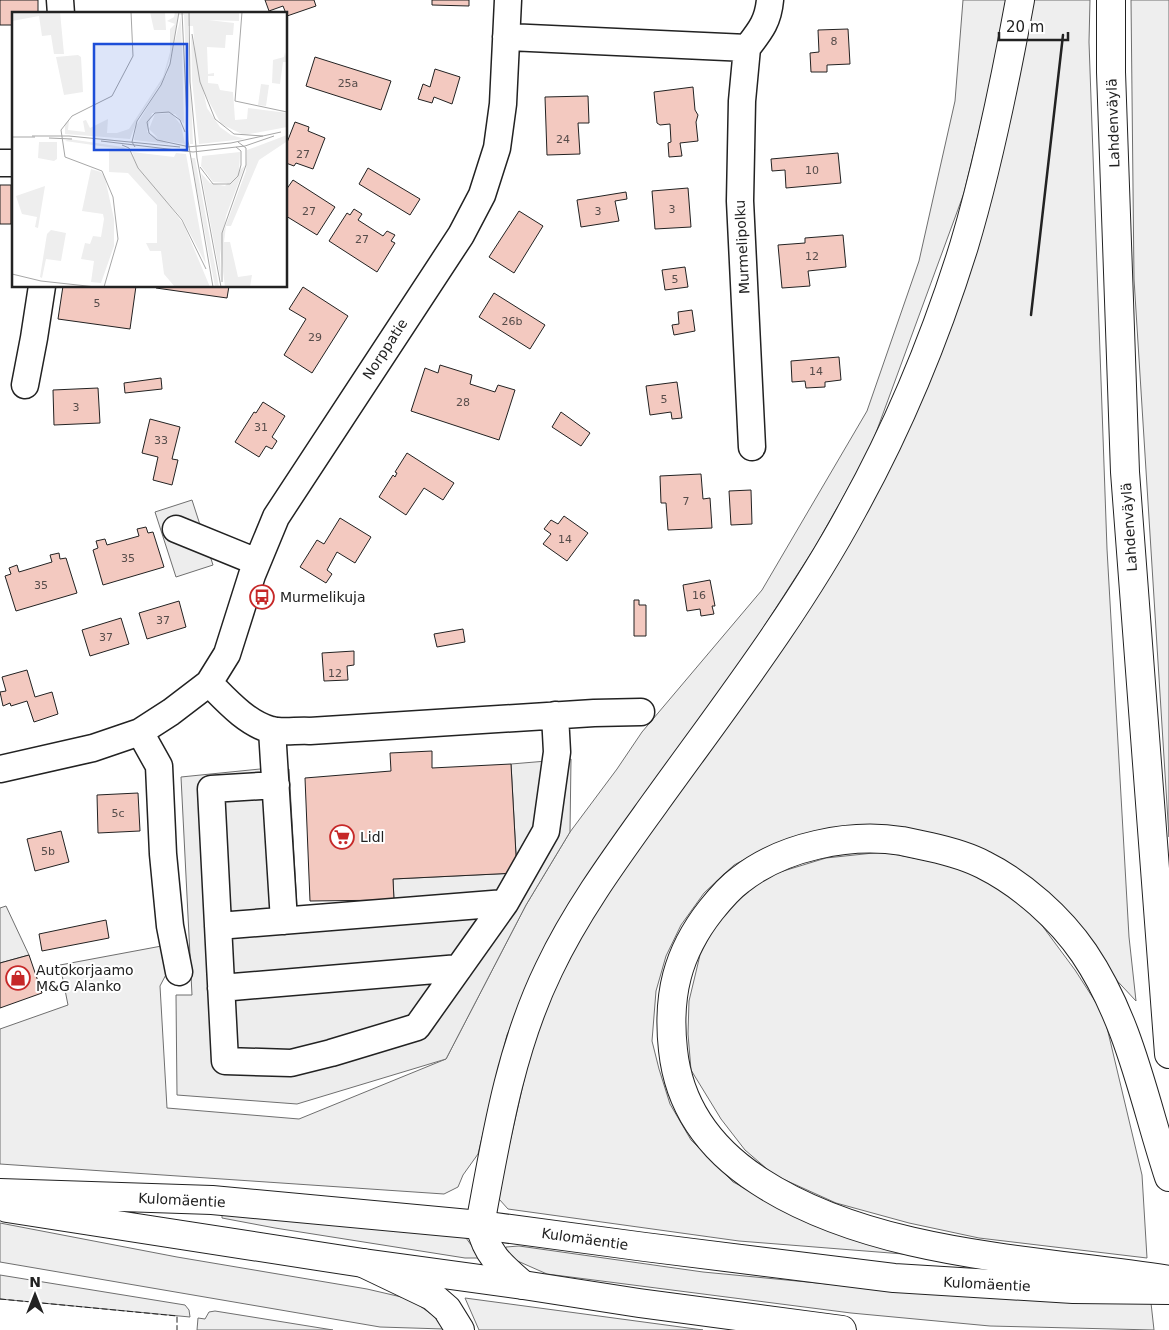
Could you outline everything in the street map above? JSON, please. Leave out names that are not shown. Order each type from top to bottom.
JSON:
[{"type":"main road","points":[[524,1285],[497,1262],[488,1250],[480,1225],[497,1130],[510,1073],[527,1021],[549,969],[580,911],[810,583],[853,509],[890,437],[915,380],[964,245],[984,170],[1008,65],[1020,0]]},
{"type":"main road","name":"Lahdenväylä","points":[[1111,0],[1111,72],[1125,472],[1169,1054]]},
{"type":"main road","points":[[1169,1177],[1126,1036],[1104,985],[1082,950],[1048,910],[1018,886],[983,864],[952,852],[900,841],[861,840],[830,843],[795,851],[766,863],[740,880],[697,927],[674,981],[671,1032],[674,1061],[681,1086],[706,1137],[732,1162],[758,1181],[796,1204],[834,1219],[904,1239],[972,1253],[1169,1280]]},
{"type":"main road","name":"Kulomäentie","points":[[0,1193],[212,1200],[480,1225],[894,1278],[1073,1289],[1169,1290]]},
{"type":"main road","points":[[0,1207],[649,1305],[842,1330]]},
{"type":"main road","points":[[363,1263],[432,1296],[447,1309],[460,1330]]},
{"type":"street","name":"Norppatie","points":[[209,683],[227,654],[257,562],[276,517],[460,235],[482,195],[497,148],[503,104],[508,0]]},
{"type":"street","points":[[506,37],[747,48],[760,31],[768,16],[770,0]]},
{"type":"street","name":"Murmelipolku","points":[[747,48],[742,101],[740,201],[752,446]]},
{"type":"street","points":[[24,385],[42,288]]},
{"type":"street","points":[[176,529],[257,562]]},
{"type":"street","points":[[0,770],[93,748],[140,732],[171,712],[209,683],[257,724],[272,730],[310,731],[554,715],[641,712]]},
{"type":"street","points":[[276,785],[211,790],[225,1061],[291,1063],[331,1053],[417,1026],[505,903],[546,831],[557,752],[554,715]]},
{"type":"street","points":[[272,730],[284,921]]},
{"type":"street","points":[[140,732],[159,766],[163,854],[170,926],[179,972]]},
{"type":"street","points":[[218,926],[505,903]]},
{"type":"street","points":[[221,988],[459,968]]},
{"type":"shaded area","points":[[963,0],[1007,0],[996,61],[964,193],[870,449],[815,547],[754,642],[558,922],[507,1035],[478,1154],[463,1175],[458,1187],[444,1194],[0,1164],[0,1029],[68,1005],[60,965],[183,942],[160,986],[167,1108],[299,1119],[446,1059],[526,905],[570,832],[642,732],[762,590],[867,411],[919,261],[955,101]]},
{"type":"shaded area","points":[[1030,0],[1090,0],[1089,42],[1107,549],[1129,937],[1136,1001],[1108,971],[939,838],[764,849],[734,865],[704,893],[681,925],[666,956],[656,991],[652,1041],[670,1104],[691,1140],[733,1182],[813,1222],[941,1257],[739,1241],[508,1209],[499,1199],[501,1181],[536,1028],[569,953],[927,376]]},
{"type":"shaded area","points":[[1131,0],[1169,0],[1169,837],[1134,279]]},
{"type":"shaded area","points":[[192,500],[213,565],[176,577],[155,512]]},
{"type":"shaded area","points":[[571,759],[570,832],[526,905],[446,1059],[297,1104],[177,1095],[176,995],[192,995],[181,777],[260,769],[289,769],[297,907],[394,900],[393,879],[517,873],[511,764]]},
{"type":"shaded area","points":[[883,852],[940,863],[982,876],[1035,916],[1075,970],[1104,1015],[1142,1175],[1147,1258],[979,1238],[909,1223],[836,1203],[774,1175],[745,1150],[721,1119],[691,1070],[688,1034],[689,1001],[700,955],[720,915],[767,876],[826,858]]},
{"type":"shaded area","points":[[6,906],[29,955],[0,963],[0,908]]},
{"type":"shaded area","points":[[222,1214],[435,1232],[466,1238],[478,1258],[465,1258],[275,1228],[222,1218]]},
{"type":"shaded area","points":[[0,1223],[177,1257],[367,1289],[410,1299],[434,1316],[444,1329],[380,1327],[0,1262]]},
{"type":"shaded area","points":[[519,1246],[703,1272],[932,1294],[1151,1303],[1154,1330],[990,1326],[851,1313],[547,1274],[513,1259],[505,1253],[506,1247]]},
{"type":"shaded area","points":[[0,1275],[185,1305],[189,1310],[190,1317],[0,1299]]},
{"type":"shaded area","points":[[465,1298],[703,1330],[479,1330]]},
{"type":"shaded area","points":[[215,1311],[333,1330],[197,1330],[198,1318],[205,1319],[209,1312]]},
{"type":"building","points":[[0,0],[38,0],[38,12],[12,12],[12,25],[0,25]]},
{"type":"building","points":[[265,0],[314,0],[316,6],[288,16],[288,12],[285,12],[283,6],[269,11]]},
{"type":"building","points":[[432,0],[469,0],[469,6],[432,5]]},
{"type":"building","points":[[848,29],[850,64],[827,65],[827,72],[811,72],[810,53],[819,52],[818,30]]},
{"type":"building","points":[[315,57],[391,81],[381,110],[306,86]]},
{"type":"building","points":[[435,69],[460,77],[452,104],[434,97],[432,103],[418,99],[423,84],[430,87]]},
{"type":"building","points":[[693,87],[695,110],[698,115],[696,122],[698,141],[680,143],[682,156],[669,157],[668,143],[671,142],[670,124],[660,125],[657,123],[654,92]]},
{"type":"building","points":[[588,96],[589,123],[578,123],[580,154],[547,155],[545,97]]},
{"type":"building","points":[[295,122],[309,127],[308,131],[325,138],[313,169],[296,163],[294,166],[288,164],[288,140]]},
{"type":"building","points":[[838,153],[841,183],[786,188],[785,170],[772,171],[771,159]]},
{"type":"building","points":[[368,168],[420,199],[410,215],[359,184]]},
{"type":"building","points":[[293,180],[335,207],[317,235],[288,217],[288,187]]},
{"type":"building","points":[[0,185],[11,185],[11,224],[0,224]]},
{"type":"building","points":[[688,188],[691,227],[655,229],[652,191]]},
{"type":"building","points":[[626,192],[627,199],[615,201],[619,221],[581,227],[577,200]]},
{"type":"building","points":[[354,209],[362,214],[358,220],[383,236],[387,231],[395,235],[391,241],[395,243],[377,272],[329,241],[347,213],[350,215]]},
{"type":"building","points":[[519,211],[543,226],[514,273],[489,257]]},
{"type":"building","points":[[843,235],[846,267],[808,271],[810,286],[782,288],[778,245],[805,243],[805,238]]},
{"type":"building","points":[[685,267],[688,287],[665,290],[662,270]]},
{"type":"building","points":[[303,287],[348,316],[312,373],[284,355],[306,319],[289,309]]},
{"type":"building","points":[[63,288],[136,288],[130,329],[58,319]]},
{"type":"building","points":[[156,288],[229,288],[227,298]]},
{"type":"building","points":[[494,293],[545,325],[530,349],[479,317]]},
{"type":"building","points":[[692,310],[695,331],[674,335],[672,325],[679,324],[678,312]]},
{"type":"building","points":[[839,357],[841,380],[825,382],[825,387],[806,388],[805,381],[792,382],[791,361]]},
{"type":"building","points":[[440,365],[472,375],[470,384],[495,392],[498,385],[515,390],[499,440],[411,411],[425,368],[438,373]]},
{"type":"building","points":[[161,378],[162,389],[125,393],[124,383]]},
{"type":"building","points":[[677,382],[682,418],[672,419],[671,412],[650,415],[646,386]]},
{"type":"building","points":[[98,388],[100,423],[54,425],[53,390]]},
{"type":"building","points":[[263,402],[285,416],[272,437],[277,441],[272,449],[266,446],[259,457],[235,442],[254,412],[256,413]]},
{"type":"building","points":[[561,412],[590,433],[581,446],[552,427]]},
{"type":"building","points":[[150,419],[180,427],[172,459],[178,460],[172,485],[153,480],[158,457],[142,453]]},
{"type":"building","points":[[407,453],[454,483],[443,500],[424,488],[406,515],[379,497],[393,475],[395,477],[397,473],[395,472]]},
{"type":"building","points":[[701,474],[703,499],[710,498],[712,528],[668,530],[666,503],[661,503],[660,476]]},
{"type":"building","points":[[751,490],[752,524],[731,525],[729,491]]},
{"type":"building","points":[[564,516],[588,533],[567,561],[543,544],[551,534],[544,529],[551,520],[558,524]]},
{"type":"building","points":[[340,518],[371,537],[355,563],[337,552],[327,570],[332,574],[326,583],[300,567],[317,540],[324,544]]},
{"type":"building","points":[[146,527],[148,533],[153,532],[164,567],[103,585],[93,550],[98,548],[96,541],[105,539],[107,545],[139,536],[137,529]]},
{"type":"building","points":[[59,553],[60,559],[66,558],[77,593],[16,611],[5,576],[11,574],[9,568],[17,565],[19,572],[52,562],[50,555]]},
{"type":"building","points":[[710,580],[715,606],[712,606],[714,614],[701,616],[700,609],[687,611],[683,585]]},
{"type":"building","points":[[634,600],[639,600],[639,605],[646,605],[646,636],[634,636]]},
{"type":"building","points":[[179,601],[186,627],[147,639],[139,613]]},
{"type":"building","points":[[121,618],[129,644],[90,656],[82,630]]},
{"type":"building","points":[[463,629],[465,642],[437,647],[434,634]]},
{"type":"building","points":[[354,651],[354,665],[347,666],[348,680],[324,681],[322,653]]},
{"type":"building","points":[[27,670],[35,697],[52,692],[58,714],[34,722],[27,701],[11,706],[10,703],[3,706],[0,692],[6,691],[2,677]]},
{"type":"building","points":[[432,751],[432,768],[511,764],[517,873],[393,879],[394,900],[310,901],[305,778],[391,771],[390,753]]},
{"type":"building","points":[[138,793],[140,831],[98,833],[97,795]]},
{"type":"building","points":[[61,831],[69,862],[35,871],[27,839]]},
{"type":"building","points":[[106,920],[109,938],[42,951],[39,934]]},
{"type":"building","name":"Autokorjaamo M&G Alanko","points":[[29,955],[42,993],[0,1008],[0,963]]},
{"type":"fence","points":[[0,1299],[177,1316],[177,1330]]},
{"type":"wall","points":[[1031,315],[1063,35]]},
{"type":"place","name":"Murmelikuja","points":[[262,597]]},
{"type":"place","name":"Lidl","points":[[342,837]]},
{"type":"place","name":"Autokorjaamo M&G Alanko","points":[[18,978]]}]
